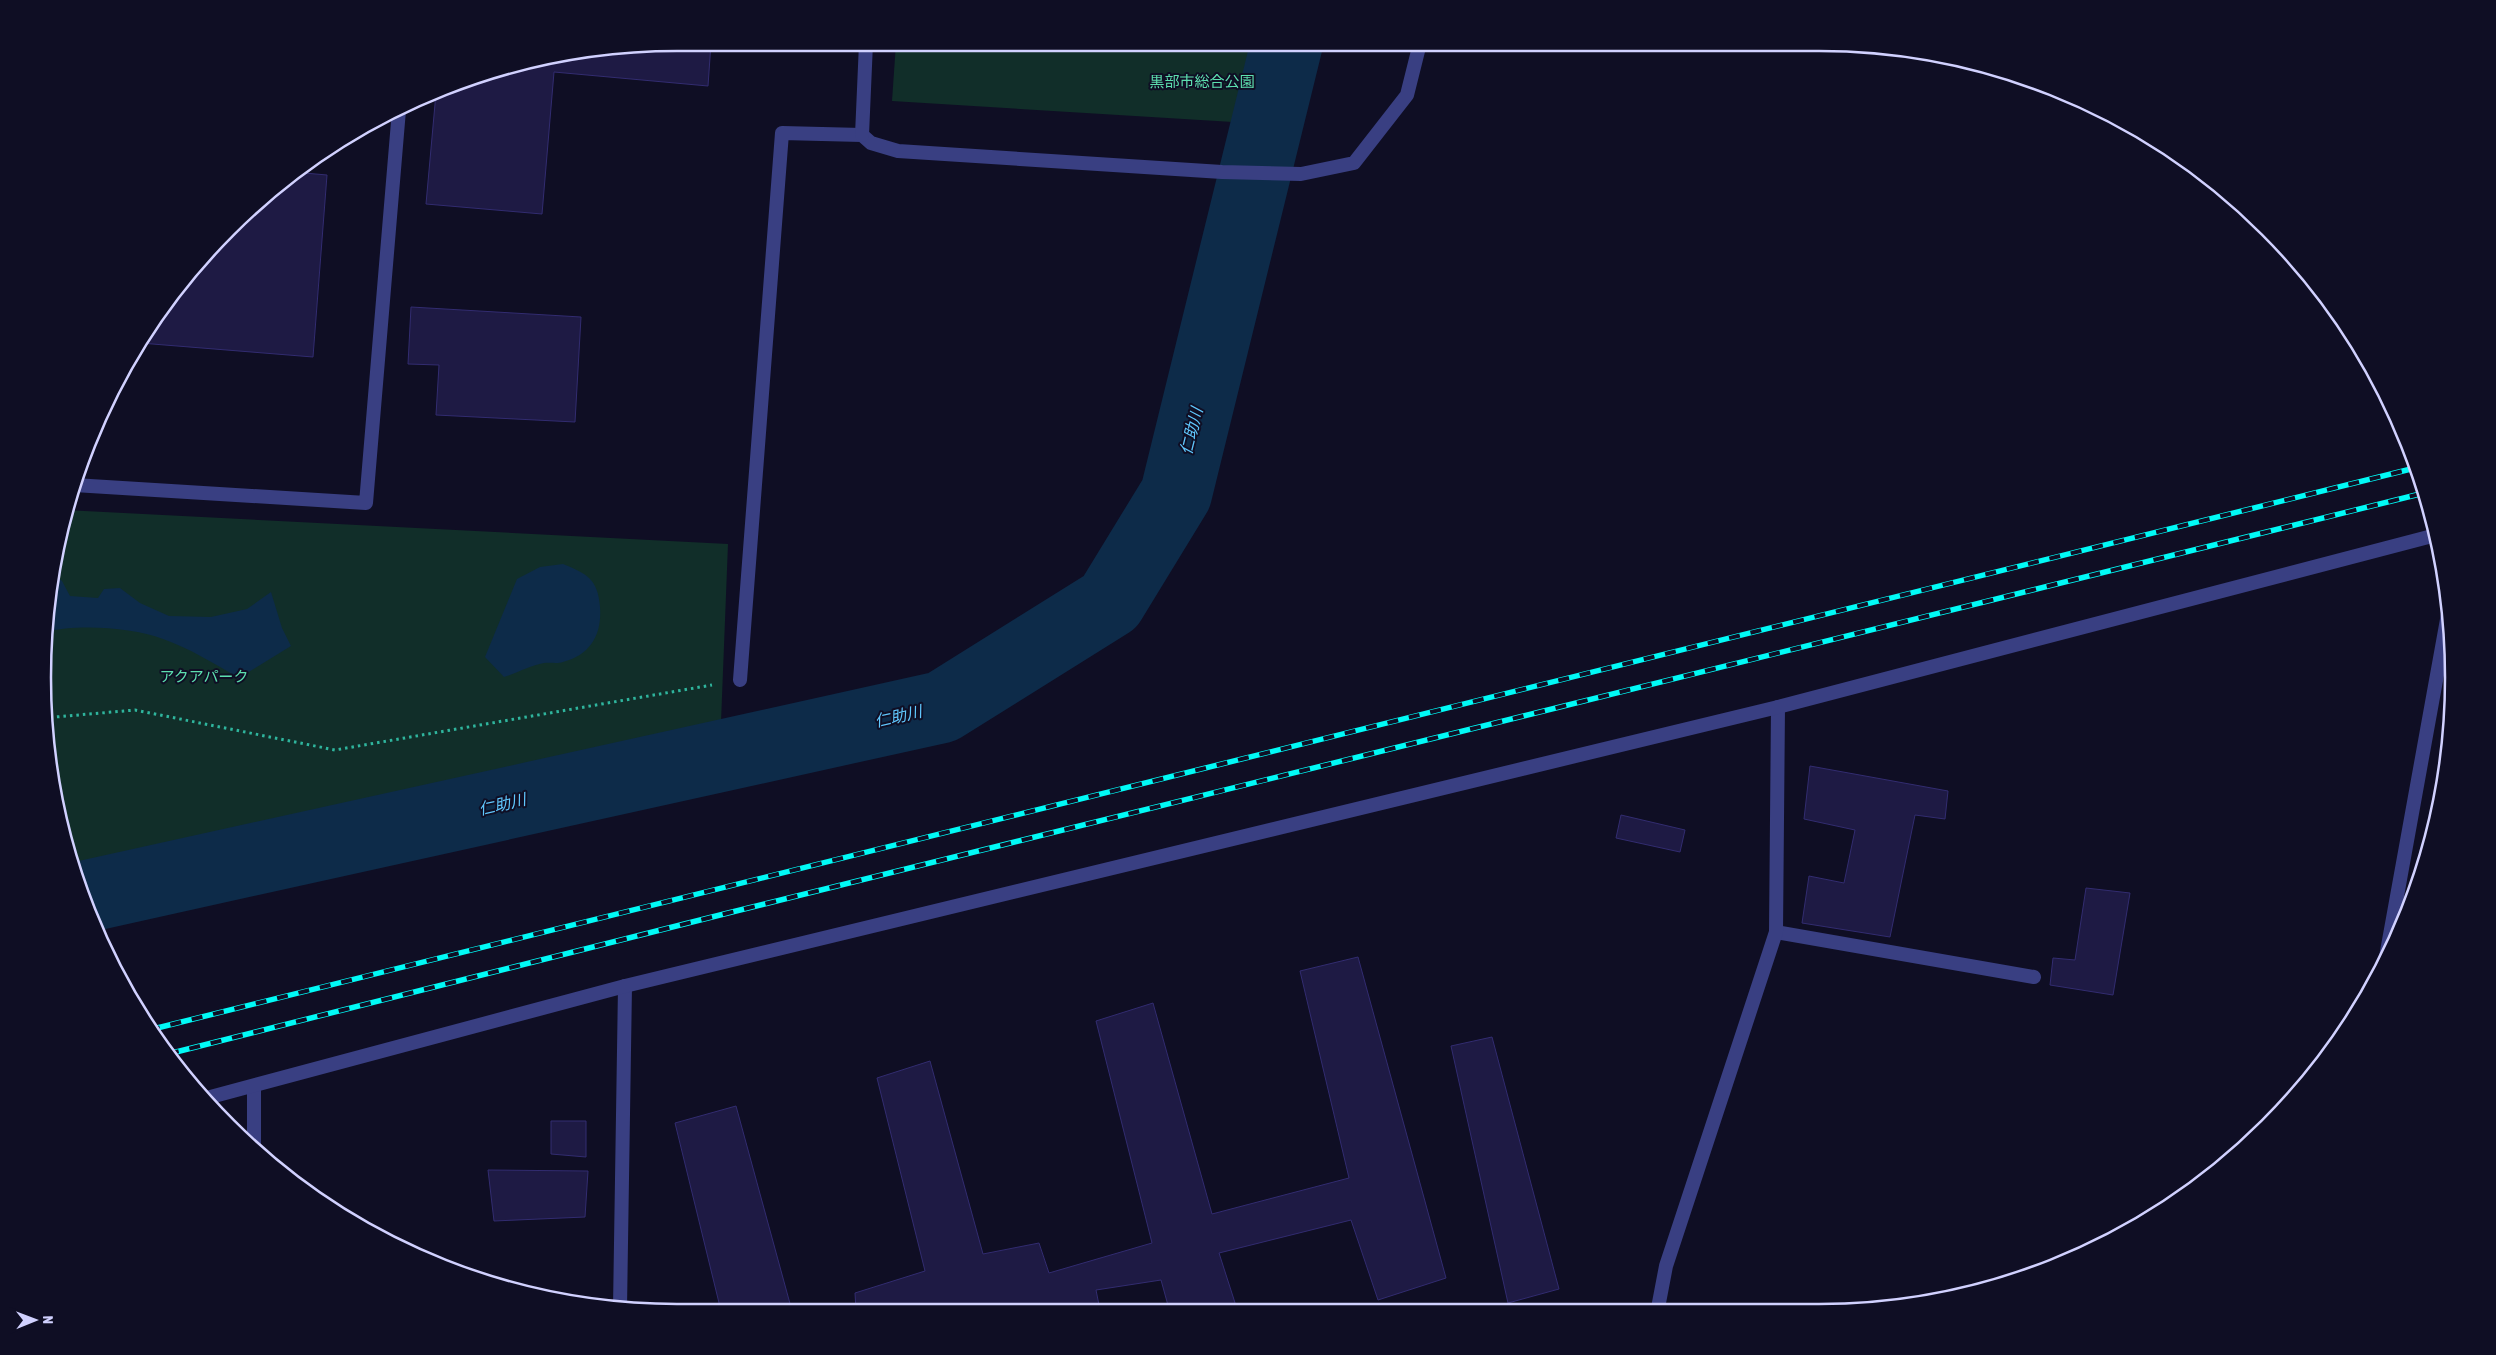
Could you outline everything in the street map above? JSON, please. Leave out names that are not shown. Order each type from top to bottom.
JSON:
[{"type":"street","points":[[862,135],[866,51]]},
{"type":"street","points":[[740,680],[782,132],[862,135],[871,143],[898,151],[1222,172],[1301,174],[1354,163],[1406,94],[1418,51]]},
{"type":"street","points":[[81,485],[366,503],[397,118]]},
{"type":"street","points":[[213,1096],[624,986],[1778,706],[2428,537]]},
{"type":"street","points":[[2391,931],[2443,641]]},
{"type":"street","points":[[1659,1304],[1669,1257],[1776,932],[1778,706]]},
{"type":"street","points":[[1776,932],[2034,977]]},
{"type":"street","points":[[620,1300],[624,986]]},
{"type":"street","points":[[254,1086],[254,1138]]},
{"type":"path","points":[[53,717],[135,710],[335,750],[740,680]]},
{"type":"green space","name":"黒部市総合公園","points":[[895,51],[1252,51],[1233,122],[892,101]]},
{"type":"green space","name":"アクアパーク","points":[[74,510],[728,544],[721,722],[81,868],[63,800],[57,759],[51,678],[57,596],[63,555]]},
{"type":"water","points":[[563,564],[585,575],[597,590],[600,617],[597,634],[593,642],[588,649],[573,659],[561,663],[539,664],[504,677],[485,657],[517,579],[540,567]]},
{"type":"water","points":[[60,579],[70,596],[98,598],[104,589],[120,588],[140,603],[169,616],[211,617],[247,609],[271,592],[282,628],[291,646],[239,678],[192,652],[150,635],[104,628],[54,631]]},
{"type":"building","points":[[710,51],[708,86],[554,72],[542,214],[426,204],[435,100],[476,84],[555,63],[637,53]]},
{"type":"building","points":[[307,173],[327,175],[313,357],[148,344],[181,296],[207,265],[265,207]]},
{"type":"building","points":[[411,307],[581,317],[575,422],[436,415],[439,365],[408,364]]},
{"type":"building","points":[[1810,766],[1948,791],[1945,819],[1915,815],[1890,937],[1802,923],[1809,876],[1844,883],[1855,830],[1804,819]]},
{"type":"building","points":[[1621,815],[1685,830],[1680,852],[1616,838]]},
{"type":"building","points":[[2086,888],[2130,893],[2113,995],[2050,985],[2053,958],[2075,960]]},
{"type":"building","points":[[1358,957],[1446,1278],[1378,1300],[1351,1220],[1219,1253],[1235,1304],[1168,1304],[1161,1280],[1096,1290],[1099,1304],[856,1304],[855,1293],[925,1271],[877,1078],[930,1061],[983,1254],[1039,1243],[1049,1273],[1152,1243],[1096,1021],[1153,1003],[1212,1214],[1349,1178],[1300,971]]},
{"type":"building","points":[[1492,1037],[1559,1289],[1508,1303],[1451,1046]]},
{"type":"building","points":[[736,1106],[790,1304],[719,1304],[675,1123]]},
{"type":"building","points":[[551,1121],[586,1121],[586,1157],[551,1154]]},
{"type":"building","points":[[488,1170],[588,1171],[585,1217],[494,1221]]},
{"type":"waterway","name":"仁助川","points":[[90,895],[942,707],[1110,602],[1176,494],[1285,51]]},
{"type":"railway","points":[[159,1028],[2409,469]]},
{"type":"railway","points":[[176,1052],[724,914],[2417,495]]}]
